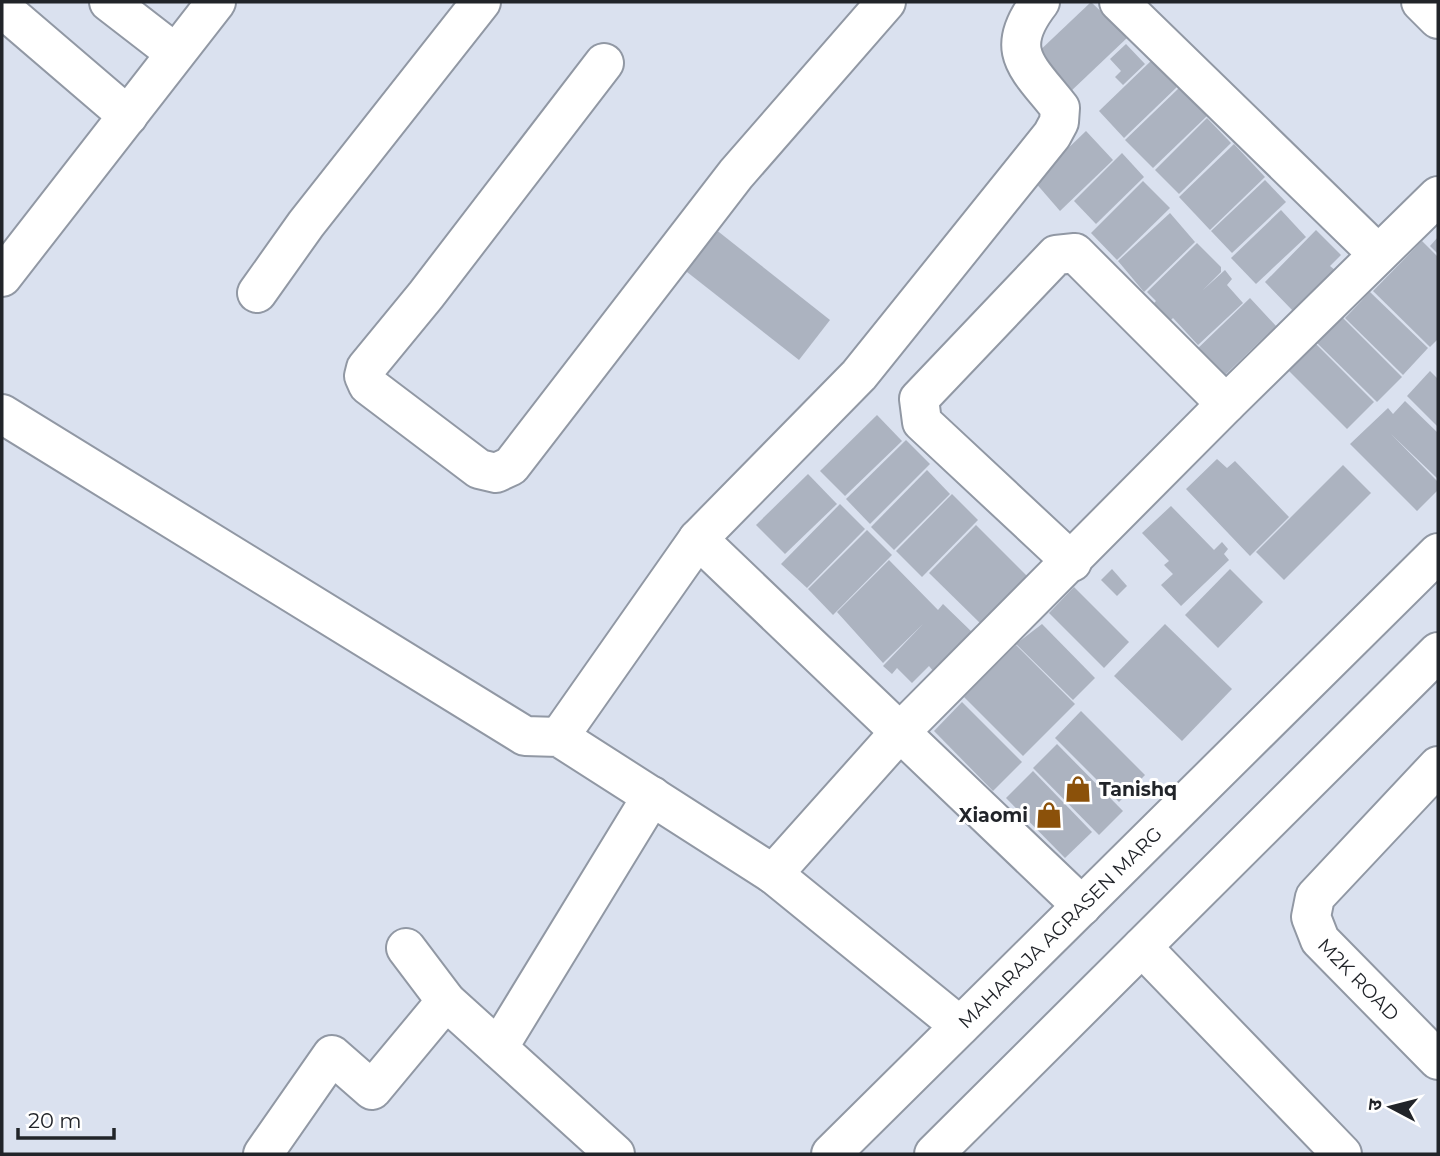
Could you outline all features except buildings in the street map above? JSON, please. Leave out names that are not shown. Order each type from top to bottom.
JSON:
[{"type":"street","points":[[109,2],[175,53]]},
{"type":"street","points":[[2,277],[216,2]]},
{"type":"street","points":[[257,293],[306,224],[481,2]]},
{"type":"street","points":[[604,63],[426,295],[366,368],[364,376],[368,385],[479,469],[496,473],[511,466],[736,174],[886,2]]},
{"type":"street","points":[[559,737],[698,539],[859,374],[1052,135],[1059,122],[1060,108],[1026,64],[1019,43],[1026,20],[1040,2]]},
{"type":"street","points":[[1119,2],[1378,254]]},
{"type":"street","points":[[1421,2],[1438,19]]},
{"type":"street","points":[[2,8],[128,116]]},
{"type":"street","points":[[773,874],[899,733],[1072,562],[1226,404],[1438,196]]},
{"type":"street","points":[[1072,562],[922,422],[919,399],[1056,255],[1075,253],[1226,404]]},
{"type":"street","points":[[2,414],[525,736],[559,737],[652,796],[773,874],[960,1026]]},
{"type":"street","points":[[698,539],[1082,906]]},
{"type":"street","name":"MAHARAJA AGRASEN MARG","points":[[831,1154],[1438,553]]},
{"type":"street","points":[[934,1154],[1438,652]]},
{"type":"street","name":"M2K ROAD","points":[[1438,766],[1315,897],[1311,917],[1320,940],[1438,1060]]},
{"type":"street","points":[[498,1048],[652,796]]},
{"type":"street","points":[[1142,947],[1342,1154]]},
{"type":"street","points":[[406,948],[446,1001],[615,1154]]},
{"type":"street","points":[[263,1154],[332,1055],[372,1090],[446,1001]]},
{"type":"place","name":"Tanishq","points":[[1078,789]]},
{"type":"place","name":"Xiaomi","points":[[1049,815]]}]
